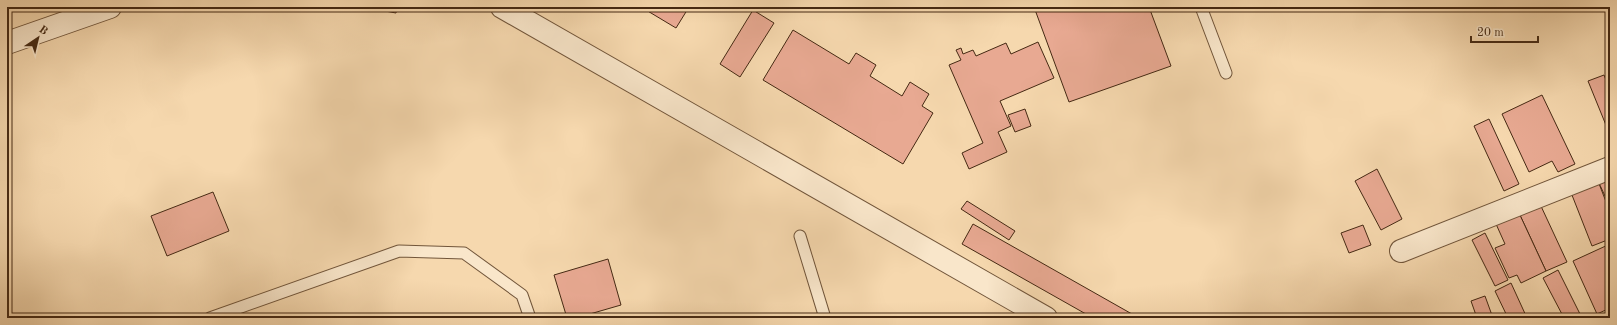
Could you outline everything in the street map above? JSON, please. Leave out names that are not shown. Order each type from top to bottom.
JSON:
[{"type":"street","points":[[7,43],[110,7]]},
{"type":"street","points":[[502,7],[1046,318]]},
{"type":"street","points":[[1401,251],[1610,168]]},
{"type":"lane","points":[[1201,7],[1226,74]]},
{"type":"lane","points":[[800,236],[824,318]]},
{"type":"lane","points":[[210,318],[399,251],[464,253],[522,295],[530,318]]},
{"type":"building","points":[[385,7],[413,7],[413,10],[397,8],[396,13],[385,11]]},
{"type":"building","points":[[641,7],[689,7],[676,28]]},
{"type":"building","points":[[1034,7],[1149,7],[1171,66],[1069,102]]},
{"type":"building","points":[[753,10],[774,23],[740,77],[720,64]]},
{"type":"building","points":[[793,30],[849,64],[856,53],[876,65],[870,76],[902,96],[910,82],[929,94],[922,106],[933,113],[903,164],[763,80]]},
{"type":"building","points":[[1038,42],[1054,78],[1000,101],[1011,126],[998,132],[1007,152],[969,169],[962,153],[983,143],[949,65],[961,60],[956,50],[961,48],[963,54],[973,50],[976,56],[1006,43],[1011,54]]},
{"type":"building","points":[[1604,75],[1610,90],[1610,135],[1588,81]]},
{"type":"building","points":[[1542,95],[1575,164],[1558,172],[1552,161],[1529,172],[1502,114]]},
{"type":"building","points":[[1025,109],[1031,126],[1015,132],[1008,115]]},
{"type":"building","points":[[1489,119],[1519,184],[1504,191],[1474,126]]},
{"type":"building","points":[[1377,169],[1402,219],[1381,230],[1355,181]]},
{"type":"building","points":[[1596,176],[1610,212],[1610,239],[1592,246],[1570,190]]},
{"type":"building","points":[[1610,178],[1610,207],[1599,183]]},
{"type":"building","points":[[213,192],[229,231],[167,256],[151,216]]},
{"type":"building","points":[[967,201],[1015,231],[1009,240],[961,209]]},
{"type":"building","points":[[1540,204],[1567,262],[1546,271],[1519,213]]},
{"type":"building","points":[[1519,213],[1546,271],[1521,283],[1517,275],[1509,278],[1495,248],[1505,244],[1496,224]]},
{"type":"building","points":[[973,224],[1139,318],[1093,318],[962,244]]},
{"type":"building","points":[[1363,225],[1371,245],[1349,253],[1341,233]]},
{"type":"building","points":[[1485,233],[1508,280],[1495,286],[1472,240]]},
{"type":"building","points":[[1610,244],[1610,308],[1597,314],[1573,261]]},
{"type":"building","points":[[608,259],[621,305],[576,318],[567,318],[554,275]]},
{"type":"building","points":[[1558,270],[1582,318],[1564,318],[1543,278]]},
{"type":"building","points":[[1511,283],[1527,318],[1508,318],[1495,291]]},
{"type":"building","points":[[1485,296],[1493,318],[1477,318],[1471,301]]}]
